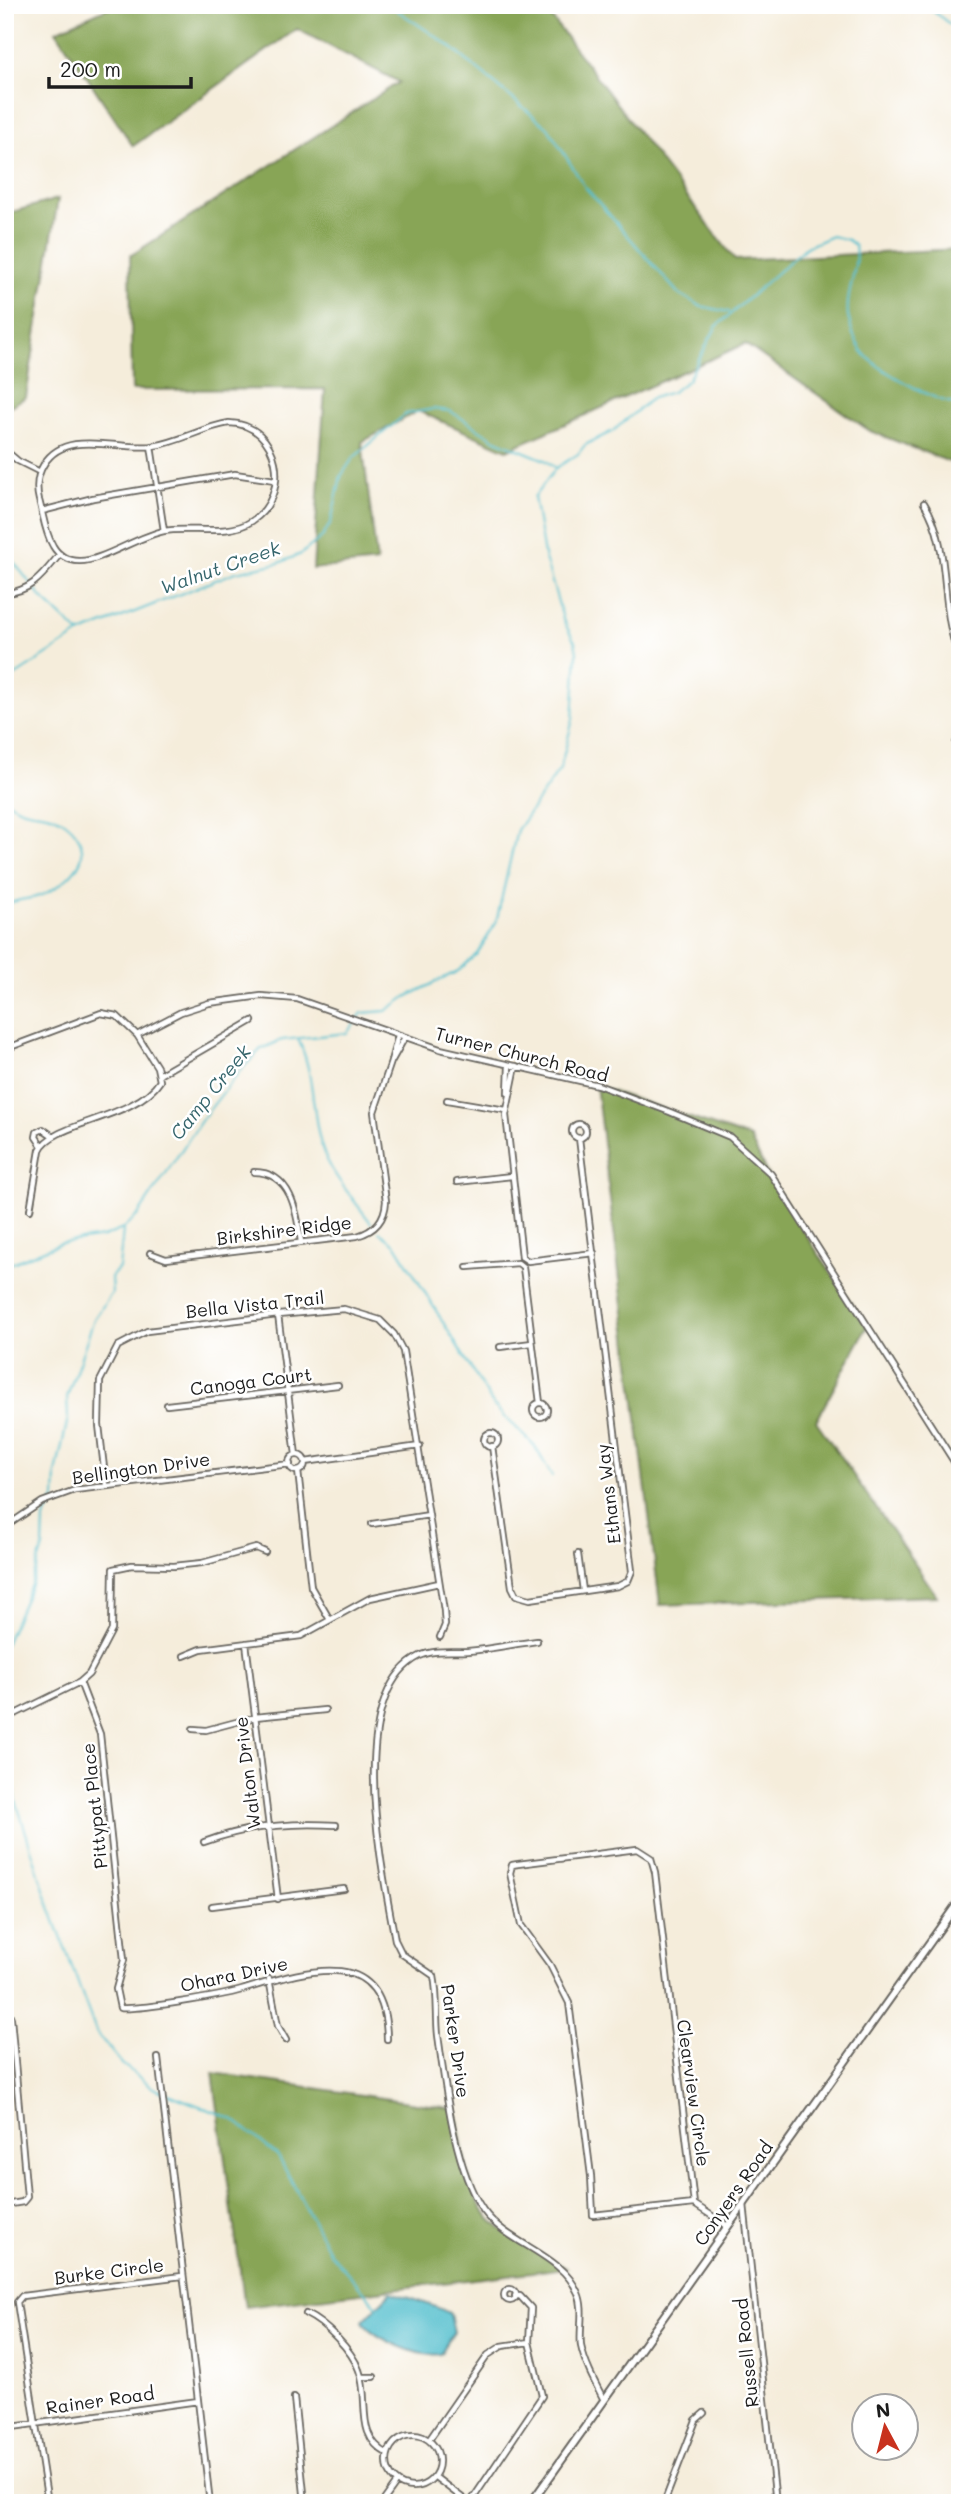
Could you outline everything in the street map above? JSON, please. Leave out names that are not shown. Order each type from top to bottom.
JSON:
[{"type":"main road","name":"Conyers Road","points":[[531,2503],[726,2225],[959,1901]]},
{"type":"street","points":[[222,424],[244,425],[262,435],[271,446],[275,460],[275,480],[266,508],[247,524],[231,528],[164,531],[133,540],[88,560],[74,561],[60,554],[50,541],[37,489],[40,472],[52,455],[71,444],[151,446],[222,424]]},
{"type":"street","points":[[151,446],[164,531]]},
{"type":"street","points":[[5,450],[18,461],[40,472]]},
{"type":"street","points":[[42,511],[93,498],[234,474],[275,480]]},
{"type":"street","points":[[925,503],[939,536],[953,636],[960,658]]},
{"type":"street","points":[[5,593],[21,591],[33,585],[60,554]]},
{"type":"street","points":[[960,731],[956,743],[960,772]]},
{"type":"street","name":"Turner Church Road","points":[[137,1035],[189,1009],[250,997],[288,997],[456,1054],[598,1085],[730,1137],[761,1162],[960,1471]]},
{"type":"street","points":[[5,1049],[101,1013],[117,1016],[137,1035],[160,1081],[151,1091],[121,1110],[53,1136],[42,1146],[30,1210]]},
{"type":"street","points":[[159,1075],[253,1021]]},
{"type":"street","name":"Birkshire Ridge","points":[[150,1253],[157,1258],[166,1259],[362,1234],[376,1227],[384,1216],[386,1199],[374,1114],[398,1035]]},
{"type":"street","name":"Birkshire Ridge","points":[[391,1062],[405,1037]]},
{"type":"street","points":[[509,1065],[509,1094]]},
{"type":"street","points":[[516,1066],[506,1110],[522,1257],[518,1263]]},
{"type":"street","points":[[447,1100],[506,1110]]},
{"type":"street","points":[[42,1146],[36,1137],[37,1132],[43,1129],[53,1136]]},
{"type":"street","name":"Ethans Way","points":[[492,1446],[515,1593],[526,1599],[621,1586],[628,1581],[632,1573],[579,1138]]},
{"type":"street","points":[[254,1172],[270,1174],[284,1186],[297,1210],[301,1242]]},
{"type":"street","points":[[457,1182],[512,1177]]},
{"type":"street","points":[[522,1257],[528,1261],[594,1253]]},
{"type":"street","points":[[523,1267],[528,1261]]},
{"type":"street","points":[[467,1267],[518,1263],[523,1267],[540,1403]]},
{"type":"street","name":"Bella Vista Trail","points":[[106,1485],[99,1425],[100,1381],[118,1346],[147,1331],[278,1315],[344,1309],[380,1320],[394,1334],[403,1351],[420,1446],[445,1625],[440,1637]]},
{"type":"street","points":[[278,1315],[296,1455]]},
{"type":"street","points":[[500,1347],[533,1343]]},
{"type":"street","name":"Canoga Court","points":[[167,1405],[338,1385]]},
{"type":"street","points":[[298,1471],[305,1462],[420,1446]]},
{"type":"street","points":[[305,1462],[303,1457],[296,1455],[291,1458],[290,1464],[298,1471],[311,1587],[330,1620]]},
{"type":"street","name":"Bellington Drive","points":[[5,1527],[55,1495],[106,1485],[290,1464]]},
{"type":"street","points":[[372,1524],[429,1515]]},
{"type":"street","points":[[5,1720],[80,1682],[89,1674],[112,1630],[113,1569],[132,1564],[174,1566],[202,1563],[256,1548],[265,1552]]},
{"type":"street","points":[[578,1553],[583,1591]]},
{"type":"street","points":[[184,1656],[201,1648],[300,1636],[370,1598],[439,1583]]},
{"type":"street","name":"Parker Drive","points":[[537,1641],[427,1654],[410,1662],[390,1687],[375,1744],[372,1776],[395,1940],[401,1954],[434,1976],[439,2037],[464,2166],[481,2206],[492,2222],[510,2238],[548,2259],[575,2287],[581,2302],[582,2347],[604,2400]]},
{"type":"street","name":"Walton Drive","points":[[246,1643],[278,1899]]},
{"type":"street","name":"Pittypat Place","points":[[80,1682],[100,1734],[122,1931]]},
{"type":"street","points":[[193,1729],[206,1730],[255,1717],[325,1710]]},
{"type":"street","points":[[204,1842],[232,1832],[268,1826],[305,1823],[336,1825]]},
{"type":"street","name":"Clearview Circle","points":[[637,1849],[651,1858],[694,2204],[593,2215],[591,2176],[569,2003],[550,1965],[521,1925],[510,1873],[512,1866],[637,1849]]},
{"type":"street","points":[[212,1906],[233,1901],[278,1899],[344,1889]]},
{"type":"street","name":"Ohara Drive","points":[[122,1931],[124,1960],[116,1989],[120,2008],[240,1990],[270,1979],[336,1970],[351,1972],[383,2000],[387,2039]]},
{"type":"street","points":[[270,1979],[278,2026],[286,2040]]},
{"type":"street","points":[[5,2004],[10,2018],[27,2197],[23,2202],[5,2204]]},
{"type":"street","points":[[158,2058],[182,2276]]},
{"type":"street","name":"Russell Road","points":[[744,2200],[776,2503]]},
{"type":"street","points":[[694,2204],[726,2225]]},
{"type":"street","name":"Burke Circle","points":[[48,2503],[17,2302],[22,2296],[182,2276],[210,2503]]},
{"type":"street","points":[[435,2476],[469,2503],[542,2396],[529,2343],[531,2308],[520,2296],[515,2296]]},
{"type":"street","points":[[306,2314],[317,2319],[355,2361],[361,2377],[369,2438],[375,2447],[388,2454]]},
{"type":"street","points":[[429,2440],[488,2355],[502,2346],[529,2343]]},
{"type":"street","points":[[361,2377],[374,2377]]},
{"type":"street","points":[[294,2398],[305,2503]]},
{"type":"street","name":"Rainer Road","points":[[5,2428],[198,2401]]},
{"type":"street","points":[[664,2503],[696,2420],[704,2413]]},
{"type":"street","points":[[414,2435],[429,2440],[439,2456],[435,2476],[420,2487],[408,2487],[397,2482],[387,2465],[388,2454],[393,2445],[414,2435]]},
{"type":"street","points":[[382,2503],[397,2482]]},
{"type":"green space","points":[[114,5],[542,5],[735,260],[960,249],[960,466],[870,431],[745,344],[507,450],[418,411],[362,442],[377,562],[313,569],[325,389],[132,390],[130,256],[399,82],[297,29],[133,146],[56,31]]},
{"type":"green space","points":[[58,199],[26,397],[5,409],[5,214]]},
{"type":"green space","points":[[596,1086],[750,1138],[771,1182],[867,1327],[816,1421],[937,1596],[660,1605]]},
{"type":"green space","points":[[213,2073],[456,2109],[469,2178],[485,2213],[512,2237],[566,2268],[245,2307]]},
{"type":"water","points":[[391,2292],[432,2305],[450,2314],[454,2332],[440,2354],[431,2355],[399,2346],[379,2336],[364,2324],[363,2321]]},
{"type":"waterway","points":[[389,5],[447,44],[548,128],[585,187],[678,293],[700,306],[729,312]]},
{"type":"waterway","points":[[925,5],[960,32]]},
{"type":"waterway","name":"Camp Creek","points":[[5,1266],[61,1243],[103,1237],[123,1229],[138,1215],[203,1118],[261,1049],[282,1040],[347,1033],[362,1013],[386,1011],[406,997],[458,971],[477,954],[496,923],[517,830],[560,769],[573,719],[577,653],[575,642],[564,622],[544,555],[534,497],[556,468],[578,454],[585,445],[613,431],[652,398],[672,392],[688,380],[716,327],[806,247],[832,236],[848,240],[855,246],[848,315],[853,334],[862,351],[907,384],[937,398],[960,404]]},
{"type":"waterway","name":"Walnut Creek","points":[[5,682],[79,634],[236,572],[279,563],[301,554],[323,536],[331,522],[341,476],[353,458],[406,414],[433,409],[450,411],[496,440],[545,460],[556,468]]},
{"type":"waterway","points":[[5,551],[42,598],[79,633]]},
{"type":"waterway","name":"Walnut Creek","points":[[5,799],[20,809],[53,816],[64,822],[77,835],[82,849],[82,857],[74,872],[59,885],[36,897],[5,906]]},
{"type":"waterway","points":[[298,1039],[307,1065],[318,1132],[325,1156],[343,1186],[371,1223]]},
{"type":"waterway","points":[[5,1644],[31,1585],[43,1547],[44,1519],[55,1499],[56,1473],[68,1418],[67,1397],[94,1319],[112,1293],[111,1277],[119,1268],[123,1231]]},
{"type":"waterway","points":[[379,1232],[396,1245],[494,1406],[534,1445],[552,1476]]},
{"type":"waterway","points":[[5,1724],[16,1801],[47,1899],[96,2032],[122,2064],[153,2088],[233,2119],[278,2156],[330,2253],[377,2306]]}]
